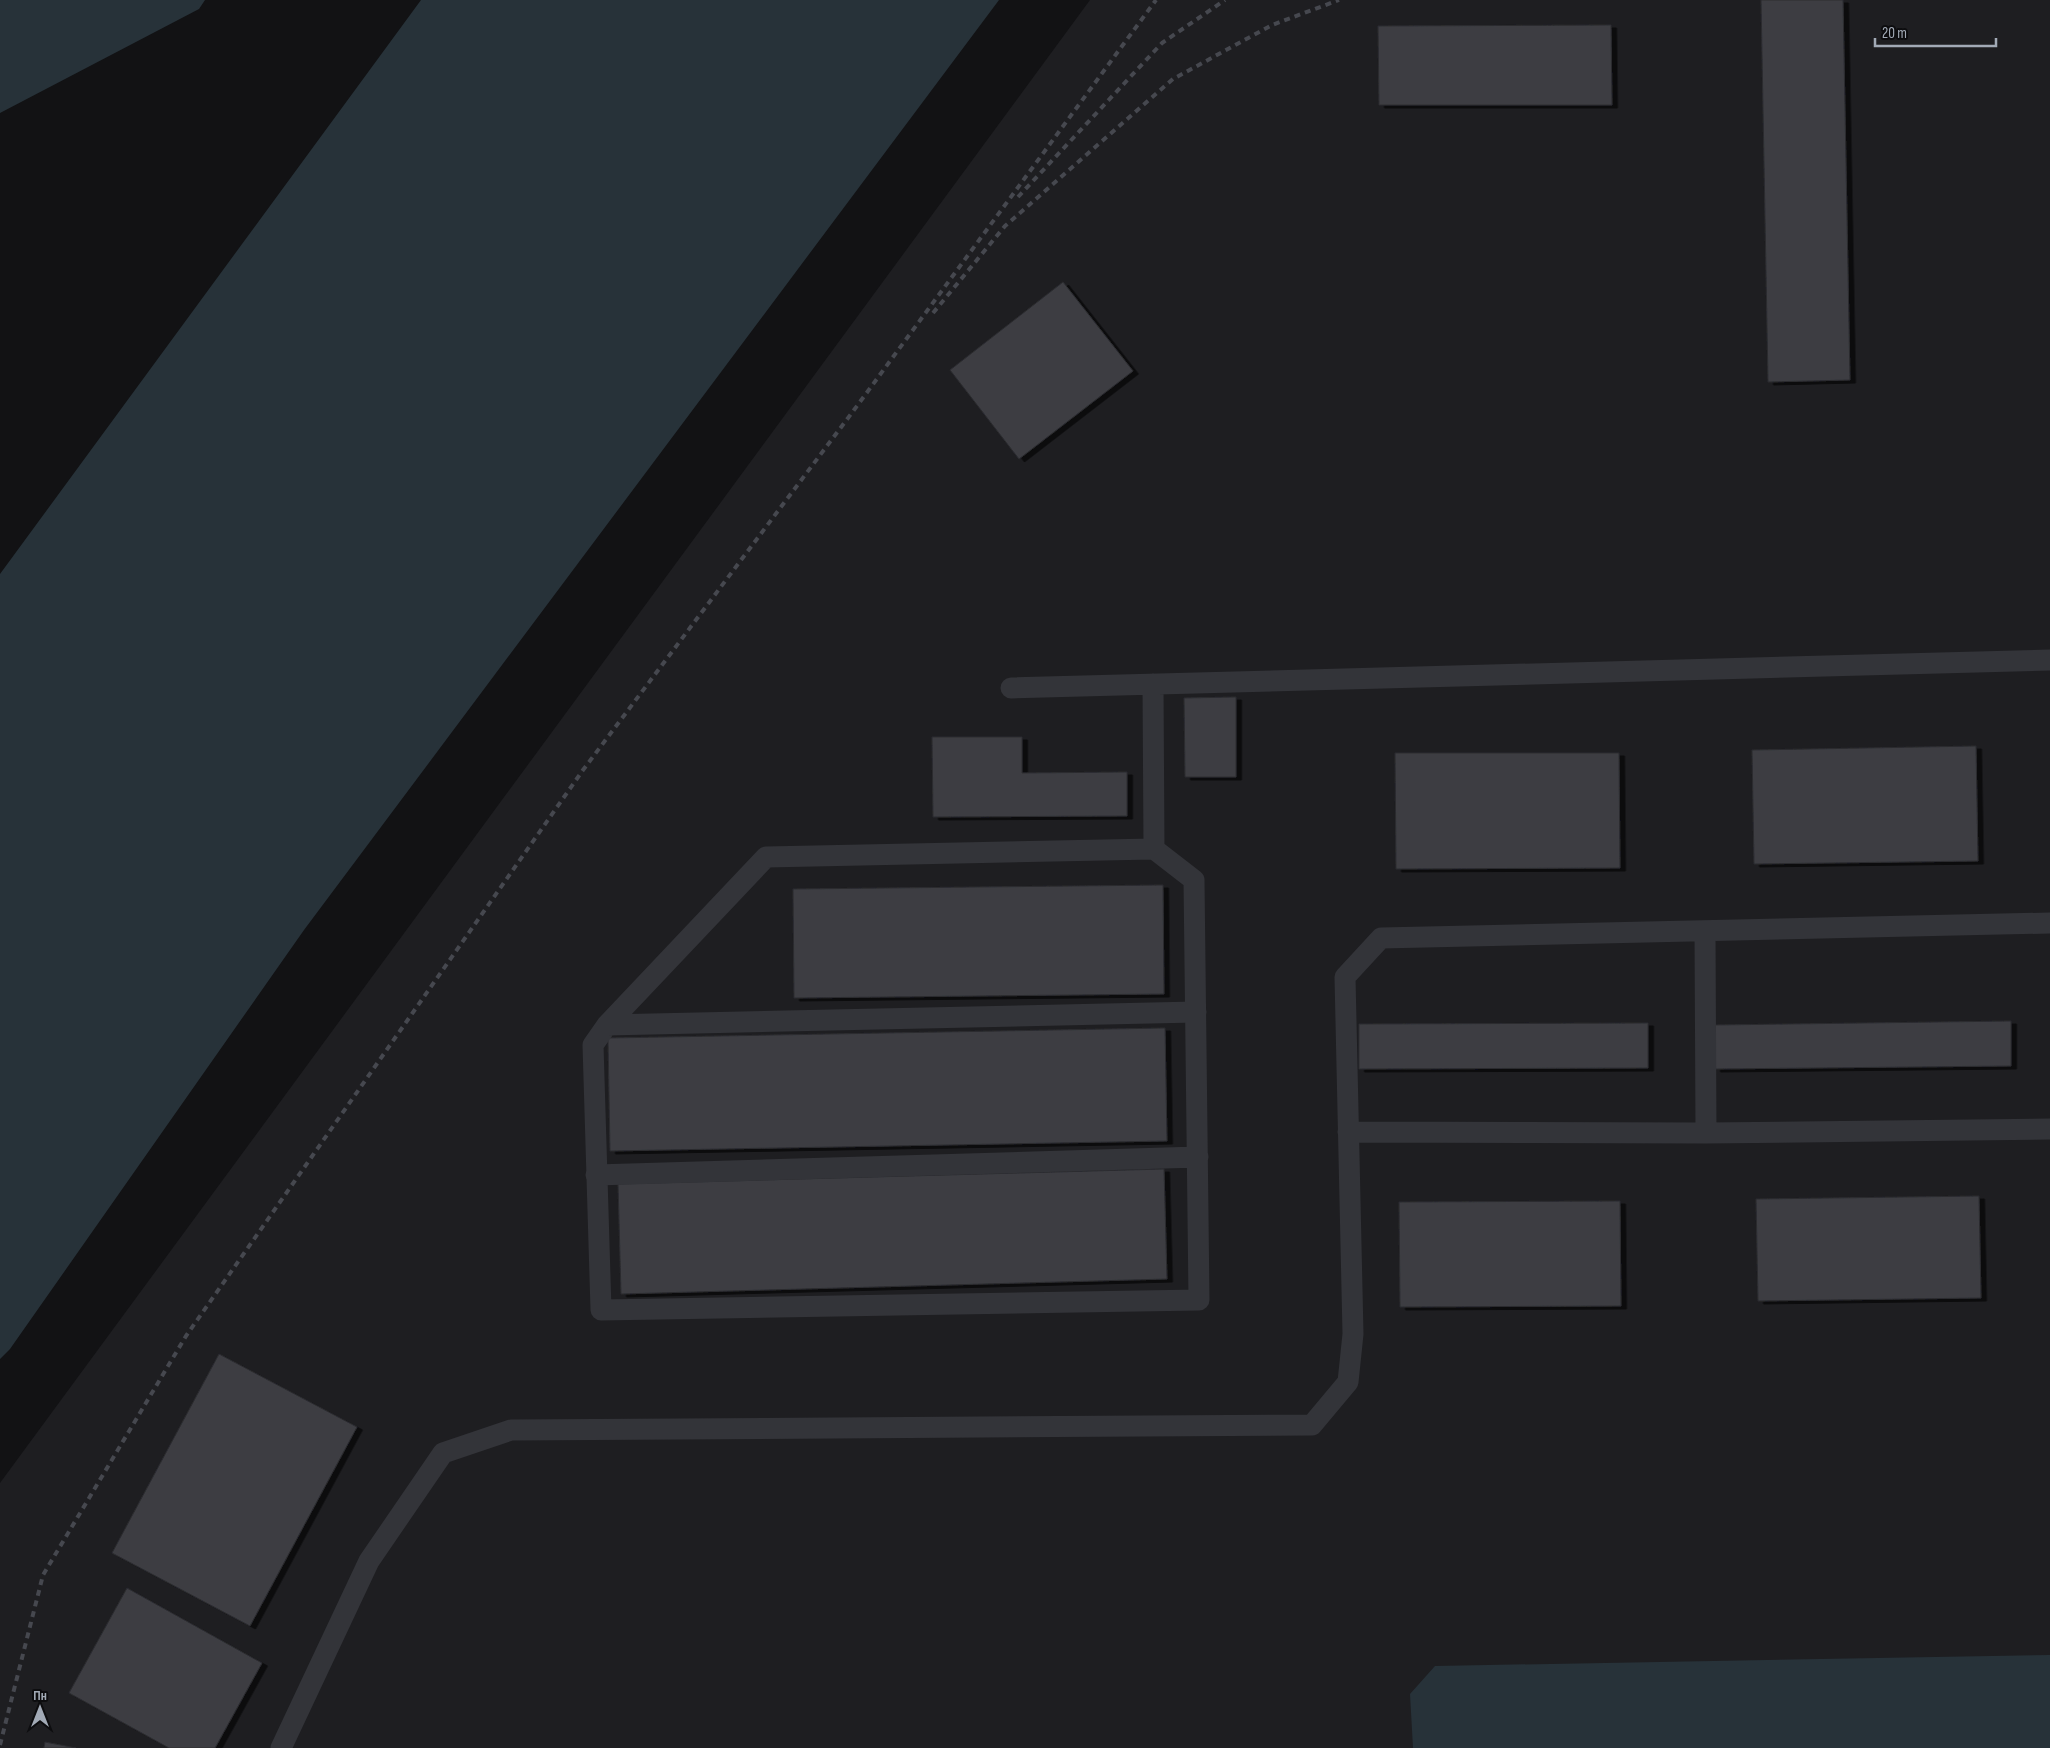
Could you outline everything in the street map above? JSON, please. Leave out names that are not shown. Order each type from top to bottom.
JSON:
[{"type":"lane","points":[[1011,688],[2050,660]]},
{"type":"lane","points":[[1153,684],[1154,849]]},
{"type":"lane","points":[[1154,849],[1194,880],[1196,1012],[1199,1300],[601,1310],[593,1045],[607,1025],[766,857],[1154,849]]},
{"type":"lane","points":[[282,1748],[369,1561],[443,1453],[511,1430],[1312,1425],[1348,1382],[1353,1334],[1345,977],[1381,938],[2050,923]]},
{"type":"lane","points":[[1705,931],[1706,1133]]},
{"type":"lane","points":[[607,1025],[1196,1012]]},
{"type":"lane","points":[[1348,1132],[1706,1133],[2050,1129]]},
{"type":"lane","points":[[596,1175],[1198,1157]]},
{"type":"shaded area","points":[[0,0],[205,0],[199,9],[0,113]]},
{"type":"shaded area","points":[[421,0],[999,0],[304,930],[10,1349],[0,1359],[0,574]]},
{"type":"shaded area","points":[[1090,0],[2050,0],[2050,1748],[0,1748],[0,1483]]},
{"type":"shaded area","points":[[2050,1655],[2050,1748],[1413,1748],[1410,1694],[1435,1666]]},
{"type":"building","points":[[1761,0],[1843,0],[1850,380],[1768,382]]},
{"type":"building","points":[[1611,25],[1612,105],[1379,105],[1378,26]]},
{"type":"building","points":[[1063,282],[1133,371],[1019,459],[950,370]]},
{"type":"building","points":[[1236,697],[1236,777],[1185,777],[1184,698]]},
{"type":"building","points":[[932,737],[1022,737],[1022,773],[1127,772],[1127,816],[933,817]]},
{"type":"building","points":[[1976,746],[1978,861],[1754,864],[1752,750]]},
{"type":"building","points":[[1395,753],[1619,753],[1620,868],[1396,869]]},
{"type":"building","points":[[1163,885],[1164,994],[794,998],[793,889]]},
{"type":"building","points":[[2011,1021],[2011,1066],[1715,1069],[1715,1025]]},
{"type":"building","points":[[1648,1023],[1648,1068],[1359,1069],[1359,1024]]},
{"type":"building","points":[[1165,1028],[1167,1141],[610,1151],[608,1038]]},
{"type":"building","points":[[1164,1169],[1167,1279],[621,1294],[618,1184]]},
{"type":"building","points":[[1979,1196],[1981,1298],[1758,1301],[1756,1199]]},
{"type":"building","points":[[1620,1201],[1621,1306],[1400,1307],[1399,1202]]},
{"type":"building","points":[[219,1354],[357,1427],[250,1626],[112,1553]]},
{"type":"building","points":[[127,1588],[262,1663],[215,1748],[169,1748],[69,1693]]},
{"type":"building","points":[[45,1742],[76,1748],[44,1748]]},
{"type":"railway","points":[[0,1745],[43,1575],[186,1336],[583,770],[854,410],[1156,0]]},
{"type":"railway","points":[[1018,197],[1162,43],[1225,0]]},
{"type":"railway","points":[[933,313],[1005,226],[1173,79],[1272,25],[1339,0]]}]
